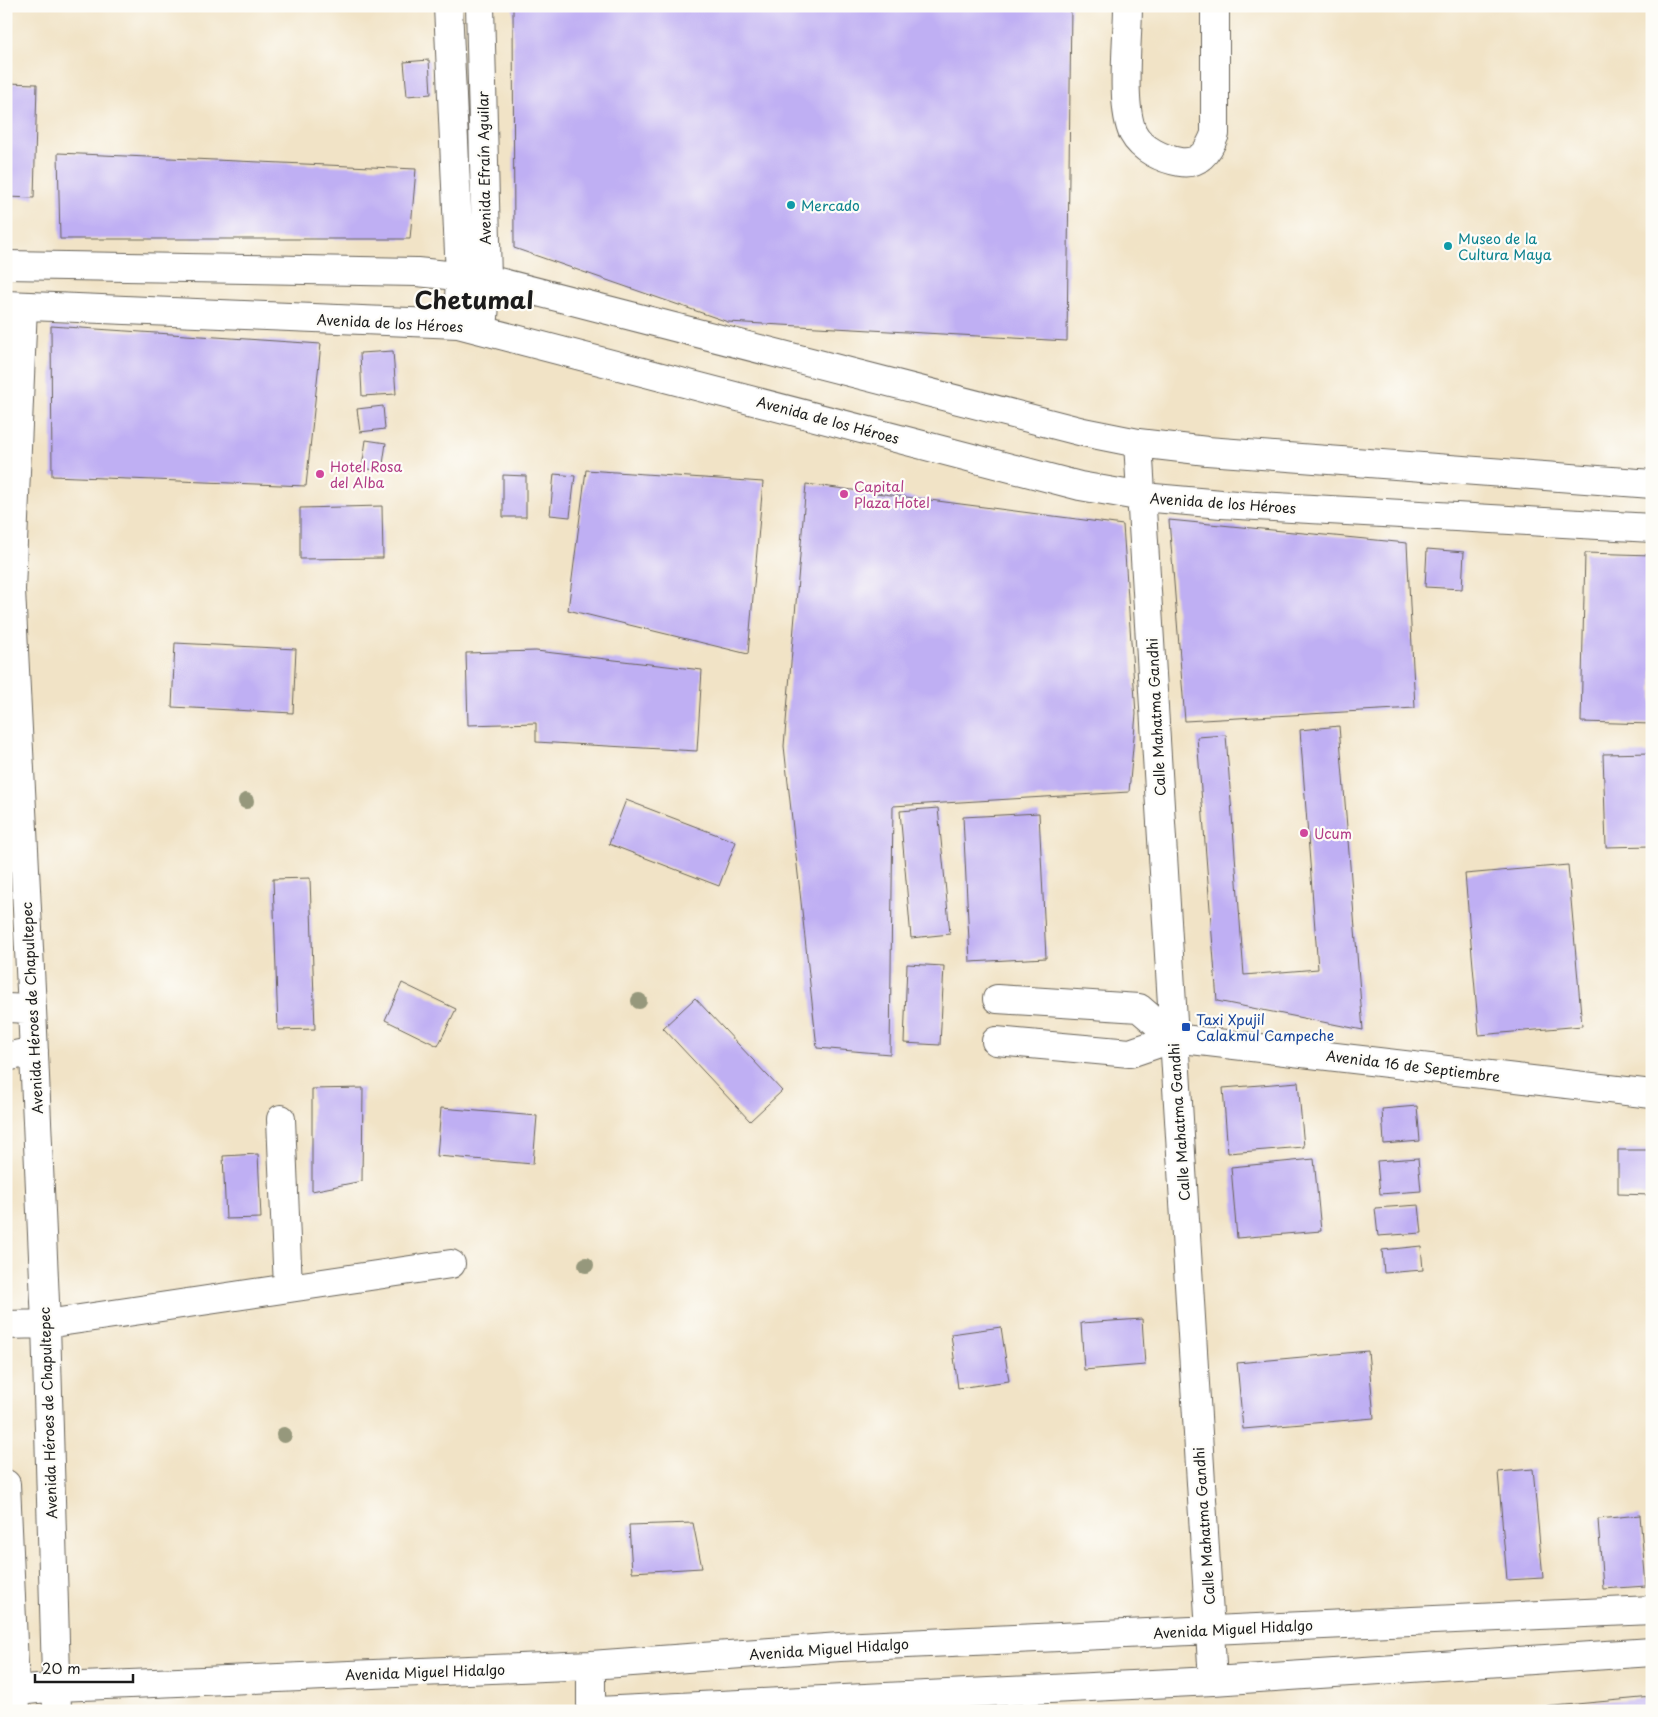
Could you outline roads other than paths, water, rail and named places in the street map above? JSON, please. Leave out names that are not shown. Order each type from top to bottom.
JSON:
[{"type":"street","name":"Avenida Efraín Aguilar","points":[[448,6],[460,276],[470,327]]},
{"type":"street","name":"Avenida Efraín Aguilar","points":[[470,327],[487,279],[480,6]]},
{"type":"street","points":[[1128,6],[1127,109],[1133,132],[1148,149],[1166,160],[1187,163],[1199,159],[1209,149],[1215,134],[1215,6]]},
{"type":"street","points":[[453,103],[483,102]]},
{"type":"street","points":[[6,265],[417,272],[487,279],[1083,432],[1138,442],[1207,451],[1652,484]]},
{"type":"street","name":"Avenida de los Héroes","points":[[15,306],[470,327],[1080,486],[1143,497],[1222,504],[1652,528]]},
{"type":"street","name":"Avenida Héroes de Chapultepec","points":[[15,306],[9,590],[19,1009],[34,1051],[46,1324],[57,1699]]},
{"type":"street","name":"Calle Mahatma Gandhi","points":[[1138,442],[1143,497],[1213,1681]]},
{"type":"street","points":[[997,999],[1139,1008],[1174,1038]]},
{"type":"street","points":[[996,1042],[1130,1053],[1174,1038]]},
{"type":"street","name":"Avenida 16 de Septiembre","points":[[1174,1038],[1652,1094]]},
{"type":"street","points":[[6,1056],[34,1051]]},
{"type":"street","points":[[281,1119],[288,1288]]},
{"type":"street","points":[[6,1325],[46,1324],[451,1264]]},
{"type":"street","points":[[6,1484],[13,1698]]},
{"type":"street","name":"Avenida Miguel Hidalgo","points":[[13,1698],[57,1699],[840,1647],[1652,1610]]},
{"type":"street","points":[[598,1711],[1213,1681],[1652,1652]]},
{"type":"street","points":[[591,1665],[591,1711]]},
{"type":"place","name":"Mercado","points":[[791,205]]},
{"type":"place","name":"Museo de la Cultura Maya","points":[[1448,246]]},
{"type":"place","name":"Hotel Rosa del Alba","points":[[320,474]]},
{"type":"place","name":"Capital Plaza Hotel","points":[[844,494]]},
{"type":"place","name":"Ucum","points":[[1304,833]]},
{"type":"place","name":"Taxi Xpujil Calakmul Campeche","points":[[1186,1027]]},
{"type":"district","name":"Chetumal","points":[[474,299]]}]
